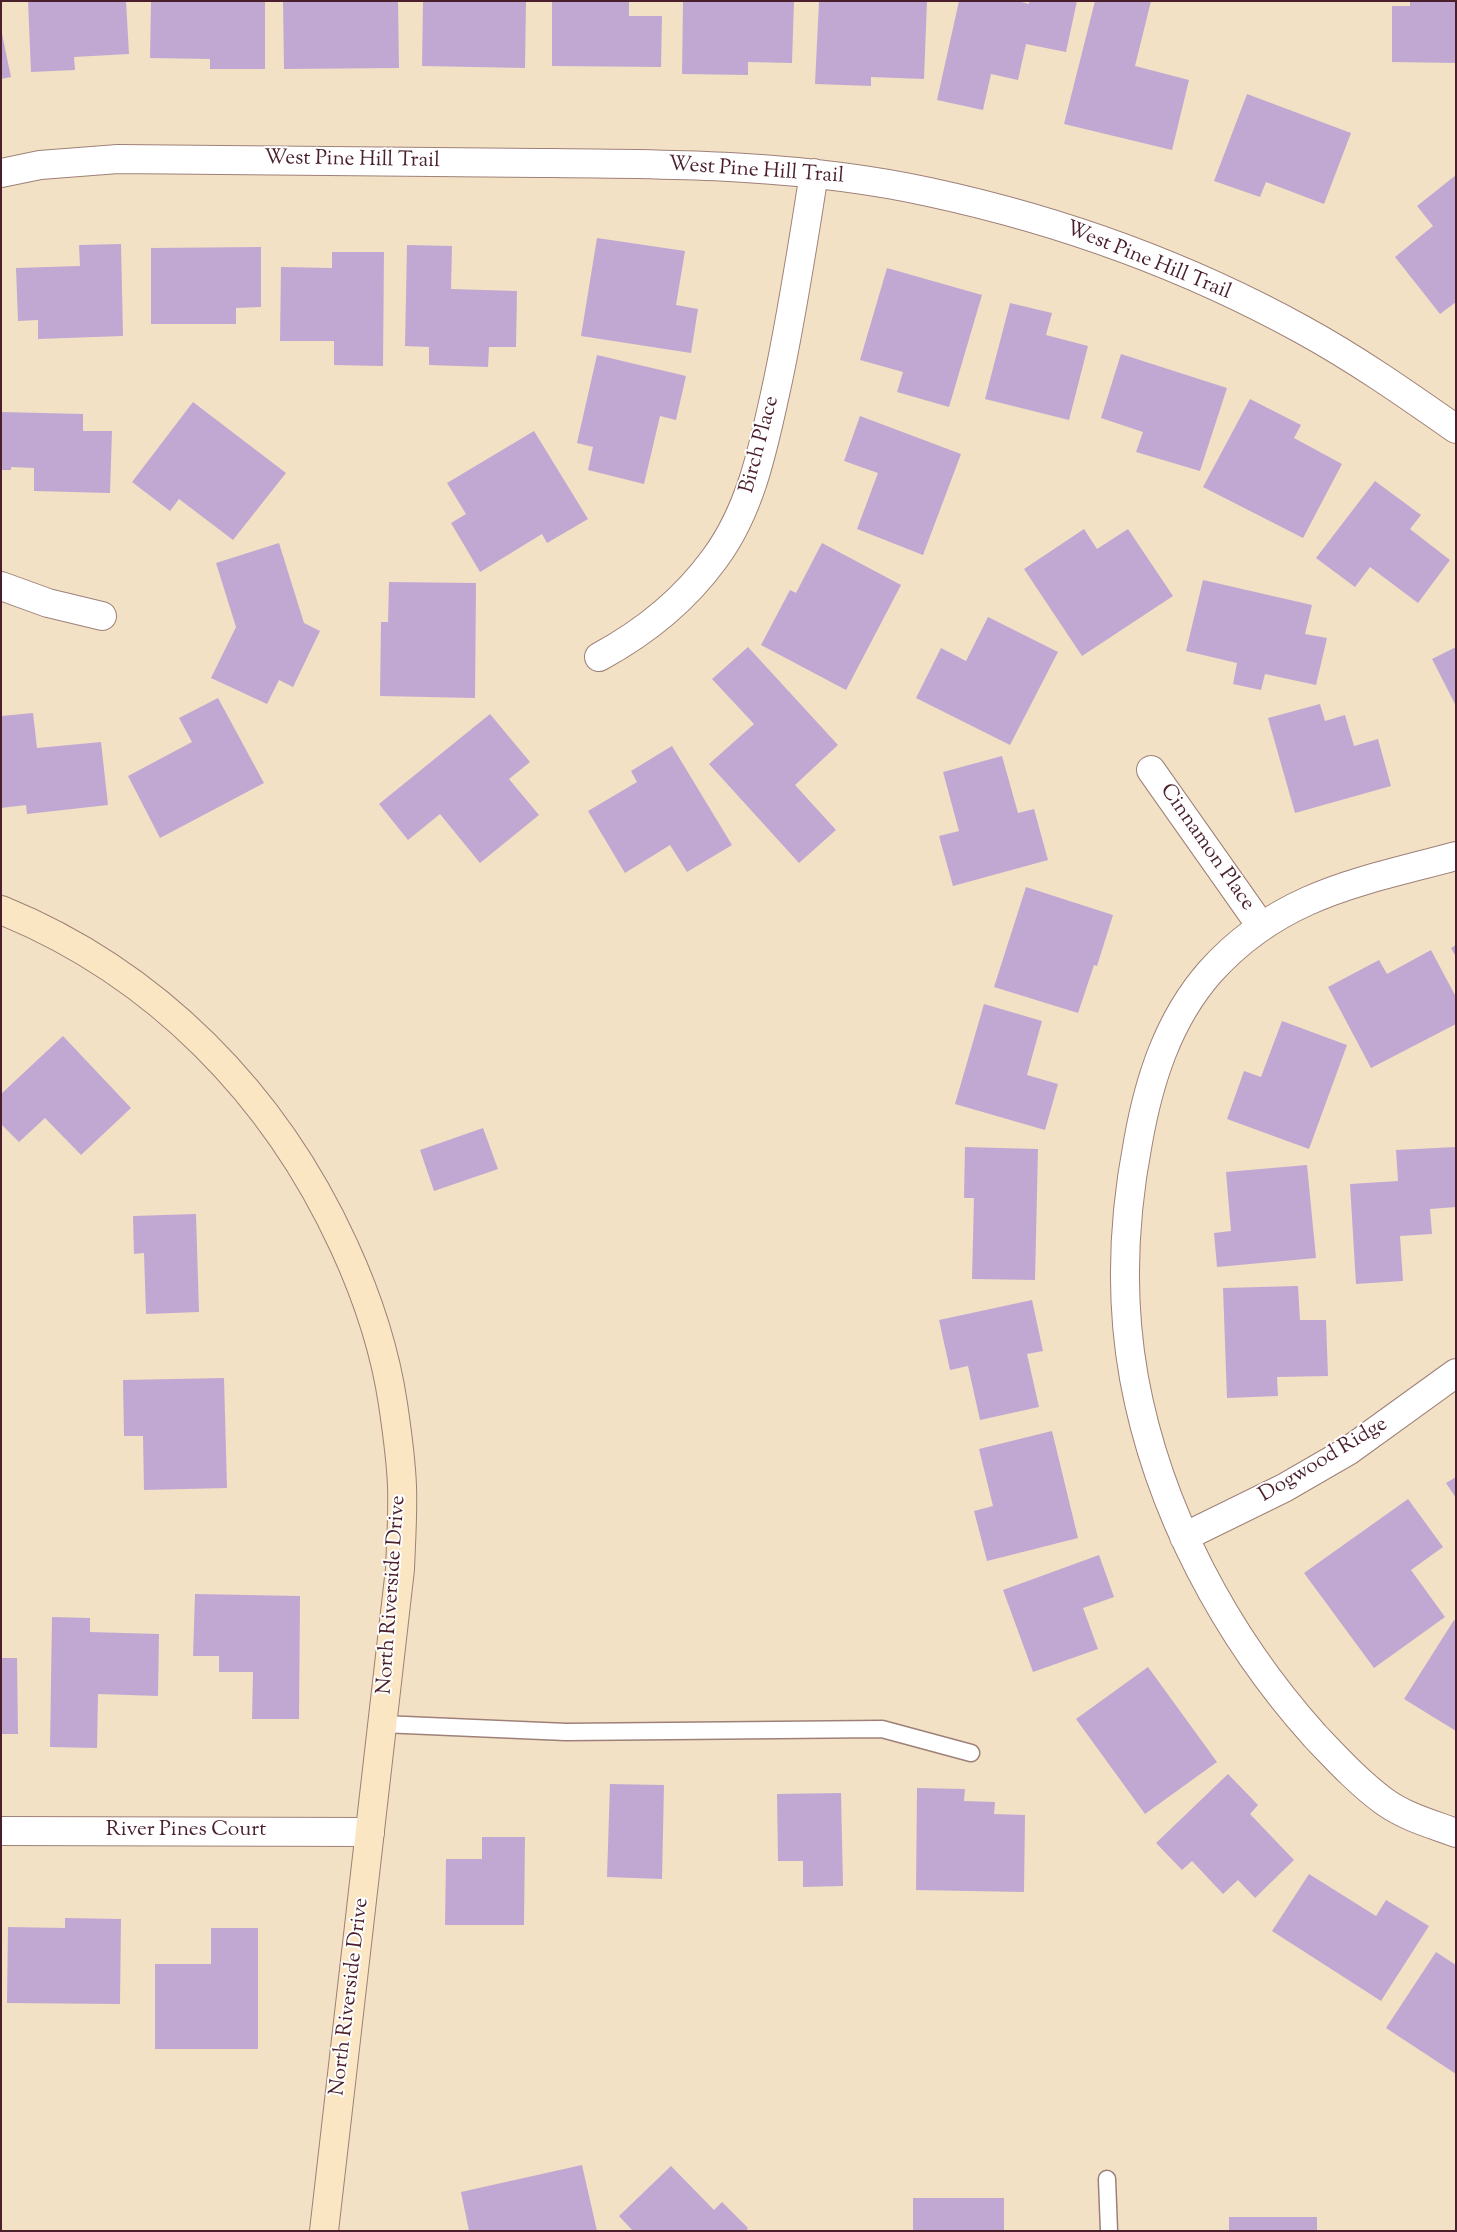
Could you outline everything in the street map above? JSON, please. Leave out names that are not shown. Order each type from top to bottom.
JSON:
[{"type":"street","name":"West Pine Hill Trail","points":[[1,173],[40,165],[118,159],[702,165],[814,173],[927,191],[1031,217],[1132,251],[1230,293],[1303,330],[1395,385],[1456,429]]},
{"type":"street","name":"Birch Place","points":[[598,657],[626,642],[650,625],[684,596],[716,557],[741,514],[766,433],[794,302],[814,173]]},
{"type":"street","points":[[1,586],[48,604],[102,616]]},
{"type":"street","name":"Cinnamon Place","points":[[1151,770],[1261,926]]},
{"type":"street","points":[[1456,856],[1324,892],[1296,905],[1261,926],[1230,951],[1209,974],[1190,998],[1174,1024],[1161,1052],[1144,1106],[1129,1187],[1124,1242],[1127,1325],[1134,1380],[1154,1461],[1184,1536],[1235,1632],[1286,1704],[1345,1768],[1386,1803],[1411,1817],[1456,1833]]},
{"type":"street","name":"North Riverside Drive","points":[[1,910],[72,944],[120,974],[185,1025],[229,1069],[262,1107],[290,1146],[327,1209],[358,1277],[376,1329],[393,1402],[402,1485],[400,1569],[324,2231]]},
{"type":"street","name":"Dogwood Ridge","points":[[1184,1536],[1284,1488],[1348,1451],[1456,1373]]},
{"type":"street","name":"River Pines Court","points":[[1,1831],[370,1832]]},
{"type":"lane","points":[[382,1724],[566,1732],[882,1729],[971,1753]]},
{"type":"lane","points":[[1107,2179],[1109,2231]]},
{"type":"building","points":[[28,1],[126,1],[129,54],[74,57],[75,70],[31,72]]},
{"type":"building","points":[[151,1],[265,1],[265,69],[210,69],[210,59],[150,58]]},
{"type":"building","points":[[283,1],[398,1],[399,68],[284,69]]},
{"type":"building","points":[[423,1],[526,1],[525,68],[422,66]]},
{"type":"building","points":[[552,1],[629,1],[629,16],[662,16],[661,67],[552,66]]},
{"type":"building","points":[[683,1],[794,1],[792,63],[748,62],[748,75],[682,74]]},
{"type":"building","points":[[819,1],[927,1],[924,79],[871,77],[871,86],[815,84]]},
{"type":"building","points":[[959,1],[1018,1],[1029,4],[1029,1],[1077,1],[1066,52],[1026,44],[1018,80],[991,74],[983,110],[937,100]]},
{"type":"building","points":[[1095,1],[1151,1],[1135,66],[1189,80],[1172,150],[1064,124]]},
{"type":"building","points":[[1410,1],[1456,1],[1456,63],[1392,62],[1392,6],[1410,6]]},
{"type":"building","points":[[1,29],[11,77],[1,79]]},
{"type":"building","points":[[1247,94],[1351,133],[1324,204],[1266,182],[1260,197],[1214,181]]},
{"type":"building","points":[[1456,175],[1456,302],[1440,314],[1395,257],[1433,226],[1417,206]]},
{"type":"building","points":[[597,238],[685,251],[676,305],[698,309],[691,353],[581,336]]},
{"type":"building","points":[[121,244],[123,336],[38,339],[38,320],[18,321],[16,268],[80,266],[79,245]]},
{"type":"building","points":[[407,245],[452,246],[451,289],[517,291],[516,347],[489,347],[488,367],[429,365],[429,347],[405,346]]},
{"type":"building","points":[[261,247],[261,307],[236,308],[236,324],[151,324],[151,248]]},
{"type":"building","points":[[332,252],[384,252],[383,366],[334,365],[334,341],[280,341],[281,267],[332,268]]},
{"type":"building","points":[[887,268],[982,295],[949,407],[897,392],[903,372],[860,360]]},
{"type":"building","points":[[1010,303],[1052,313],[1046,335],[1088,346],[1069,420],[985,399]]},
{"type":"building","points":[[1121,354],[1227,388],[1200,471],[1136,452],[1143,432],[1101,418]]},
{"type":"building","points":[[597,355],[686,376],[676,420],[660,416],[644,484],[588,470],[593,447],[577,443]]},
{"type":"building","points":[[1250,399],[1301,425],[1294,438],[1342,464],[1303,538],[1203,487]]},
{"type":"building","points":[[193,402],[286,473],[233,540],[179,499],[170,511],[132,482]]},
{"type":"building","points":[[1,412],[83,414],[83,431],[112,431],[110,493],[34,491],[34,468],[11,467],[11,470],[1,470]]},
{"type":"building","points":[[860,416],[961,454],[923,555],[857,529],[878,473],[844,461]]},
{"type":"building","points":[[534,431],[588,519],[547,543],[542,534],[480,572],[451,523],[466,514],[447,483]]},
{"type":"building","points":[[1375,481],[1421,515],[1410,529],[1450,560],[1418,603],[1370,567],[1355,587],[1316,558]]},
{"type":"building","points":[[1084,529],[1097,549],[1128,529],[1173,596],[1082,656],[1024,569]]},
{"type":"building","points":[[279,543],[304,623],[320,631],[293,687],[279,680],[267,704],[211,678],[236,627],[216,563]]},
{"type":"building","points":[[822,543],[901,585],[846,690],[761,645],[790,590],[796,593]]},
{"type":"building","points":[[1203,580],[1312,605],[1305,634],[1327,638],[1316,685],[1265,674],[1261,690],[1233,684],[1237,663],[1186,651]]},
{"type":"building","points":[[389,582],[476,583],[475,698],[380,696],[381,622],[388,622]]},
{"type":"building","points":[[988,617],[1058,652],[1010,745],[916,698],[941,648],[966,661]]},
{"type":"building","points":[[748,647],[838,745],[795,785],[836,830],[799,863],[709,764],[754,724],[712,679]]},
{"type":"building","points":[[1456,647],[1456,706],[1432,659]]},
{"type":"building","points":[[218,698],[264,783],[160,838],[128,776],[192,742],[179,718]]},
{"type":"building","points":[[1320,704],[1325,721],[1345,715],[1354,746],[1378,739],[1391,786],[1295,813],[1268,718]]},
{"type":"building","points":[[33,713],[37,748],[101,742],[108,805],[27,814],[26,805],[1,808],[1,716]]},
{"type":"building","points":[[490,714],[530,762],[509,779],[539,815],[480,863],[440,814],[408,840],[379,804]]},
{"type":"building","points":[[672,746],[732,845],[687,872],[670,845],[625,873],[588,811],[637,782],[631,771]]},
{"type":"building","points":[[1002,756],[1018,813],[1034,809],[1048,860],[953,886],[939,836],[959,831],[943,772]]},
{"type":"building","points":[[1026,887],[1113,915],[1097,966],[1094,965],[1078,1013],[994,987]]},
{"type":"building","points":[[1456,945],[1456,957],[1451,948]]},
{"type":"building","points":[[1431,950],[1456,997],[1456,1024],[1371,1068],[1328,987],[1379,960],[1387,974]]},
{"type":"building","points":[[984,1004],[1042,1021],[1027,1075],[1058,1084],[1045,1130],[955,1104]]},
{"type":"building","points":[[1282,1021],[1347,1045],[1309,1149],[1227,1119],[1244,1071],[1261,1077]]},
{"type":"building","points":[[63,1036],[131,1108],[81,1155],[45,1118],[19,1142],[1,1124],[1,1094]]},
{"type":"building","points":[[483,1128],[498,1169],[434,1191],[420,1150]]},
{"type":"building","points":[[965,1147],[1038,1149],[1035,1280],[972,1279],[974,1198],[964,1198]]},
{"type":"building","points":[[1456,1147],[1456,1207],[1430,1209],[1432,1234],[1400,1236],[1403,1281],[1356,1284],[1350,1184],[1398,1181],[1396,1150]]},
{"type":"building","points":[[1307,1165],[1316,1258],[1217,1267],[1214,1233],[1231,1231],[1226,1172]]},
{"type":"building","points":[[196,1214],[199,1312],[146,1314],[144,1253],[134,1254],[133,1216]]},
{"type":"building","points":[[1298,1286],[1300,1320],[1326,1320],[1328,1376],[1277,1377],[1278,1396],[1227,1398],[1223,1288]]},
{"type":"building","points":[[1032,1300],[1043,1351],[1027,1354],[1039,1407],[980,1420],[968,1366],[950,1370],[939,1320]]},
{"type":"building","points":[[224,1378],[227,1488],[144,1490],[143,1436],[124,1436],[123,1380]]},
{"type":"building","points":[[1052,1431],[1078,1538],[987,1561],[974,1511],[993,1506],[979,1449]]},
{"type":"building","points":[[1456,1477],[1456,1498],[1446,1483]]},
{"type":"building","points":[[1408,1499],[1443,1547],[1411,1570],[1445,1617],[1374,1668],[1304,1573]]},
{"type":"building","points":[[1099,1555],[1114,1597],[1083,1608],[1098,1649],[1033,1672],[1003,1590]]},
{"type":"building","points":[[195,1594],[300,1596],[299,1719],[252,1719],[253,1672],[219,1672],[219,1656],[193,1656]]},
{"type":"building","points":[[52,1617],[90,1618],[90,1632],[159,1634],[158,1696],[98,1694],[97,1748],[50,1747]]},
{"type":"building","points":[[1454,1620],[1456,1621],[1456,1731],[1404,1699]]},
{"type":"building","points":[[1,1658],[17,1658],[18,1734],[1,1734]]},
{"type":"building","points":[[1148,1667],[1217,1762],[1145,1814],[1076,1719]]},
{"type":"building","points":[[1228,1774],[1258,1805],[1250,1814],[1294,1860],[1255,1898],[1238,1880],[1223,1894],[1192,1861],[1182,1870],[1156,1843]]},
{"type":"building","points":[[610,1784],[664,1785],[662,1879],[607,1877]]},
{"type":"building","points":[[917,1788],[965,1789],[964,1801],[995,1802],[994,1814],[1025,1815],[1024,1892],[916,1890]]},
{"type":"building","points":[[841,1793],[843,1886],[803,1887],[803,1861],[778,1861],[777,1794]]},
{"type":"building","points":[[482,1837],[525,1837],[524,1925],[445,1925],[446,1859],[482,1859]]},
{"type":"building","points":[[1309,1874],[1376,1916],[1386,1900],[1429,1926],[1381,2001],[1272,1931]]},
{"type":"building","points":[[65,1918],[121,1919],[120,2004],[7,2003],[8,1927],[65,1928]]},
{"type":"building","points":[[211,1928],[258,1928],[258,2049],[155,2049],[155,1964],[211,1964]]},
{"type":"building","points":[[1436,1952],[1456,1965],[1456,2074],[1386,2028]]},
{"type":"building","points":[[582,2165],[597,2231],[469,2231],[461,2192]]},
{"type":"building","points":[[671,2166],[714,2210],[722,2202],[748,2228],[746,2231],[633,2231],[619,2216]]},
{"type":"building","points":[[913,2198],[1004,2198],[1004,2231],[913,2231]]},
{"type":"building","points":[[1229,2217],[1317,2217],[1317,2231],[1229,2231]]}]
